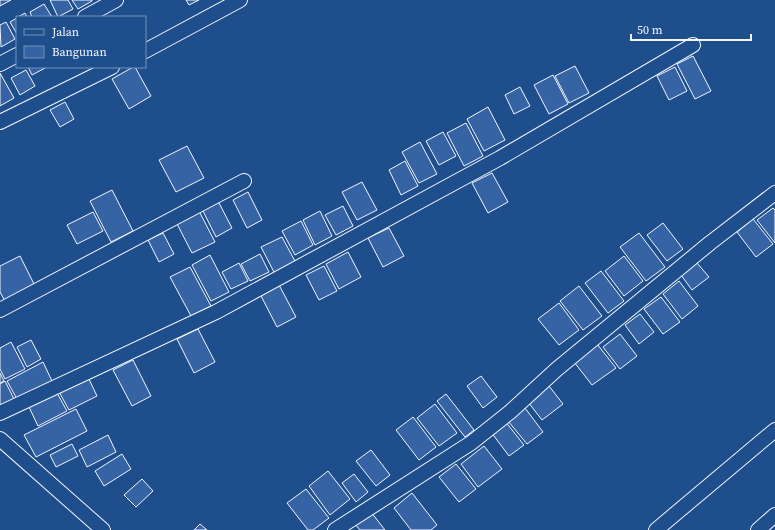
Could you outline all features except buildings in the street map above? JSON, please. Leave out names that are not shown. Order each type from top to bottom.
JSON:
[{"type":"street","points":[[87,16],[116,0]]},
{"type":"street","points":[[146,50],[240,0]]},
{"type":"street","points":[[0,414],[216,312],[500,158],[693,45]]},
{"type":"street","points":[[0,64],[16,55]]},
{"type":"street","points":[[0,122],[110,68]]},
{"type":"street","points":[[0,310],[244,181]]},
{"type":"street","points":[[335,530],[471,443],[510,412],[557,369],[685,263],[775,193]]},
{"type":"street","points":[[656,530],[775,430]]},
{"type":"street","points":[[0,439],[103,530]]},
{"type":"street","points":[[758,530],[775,515]]}]
